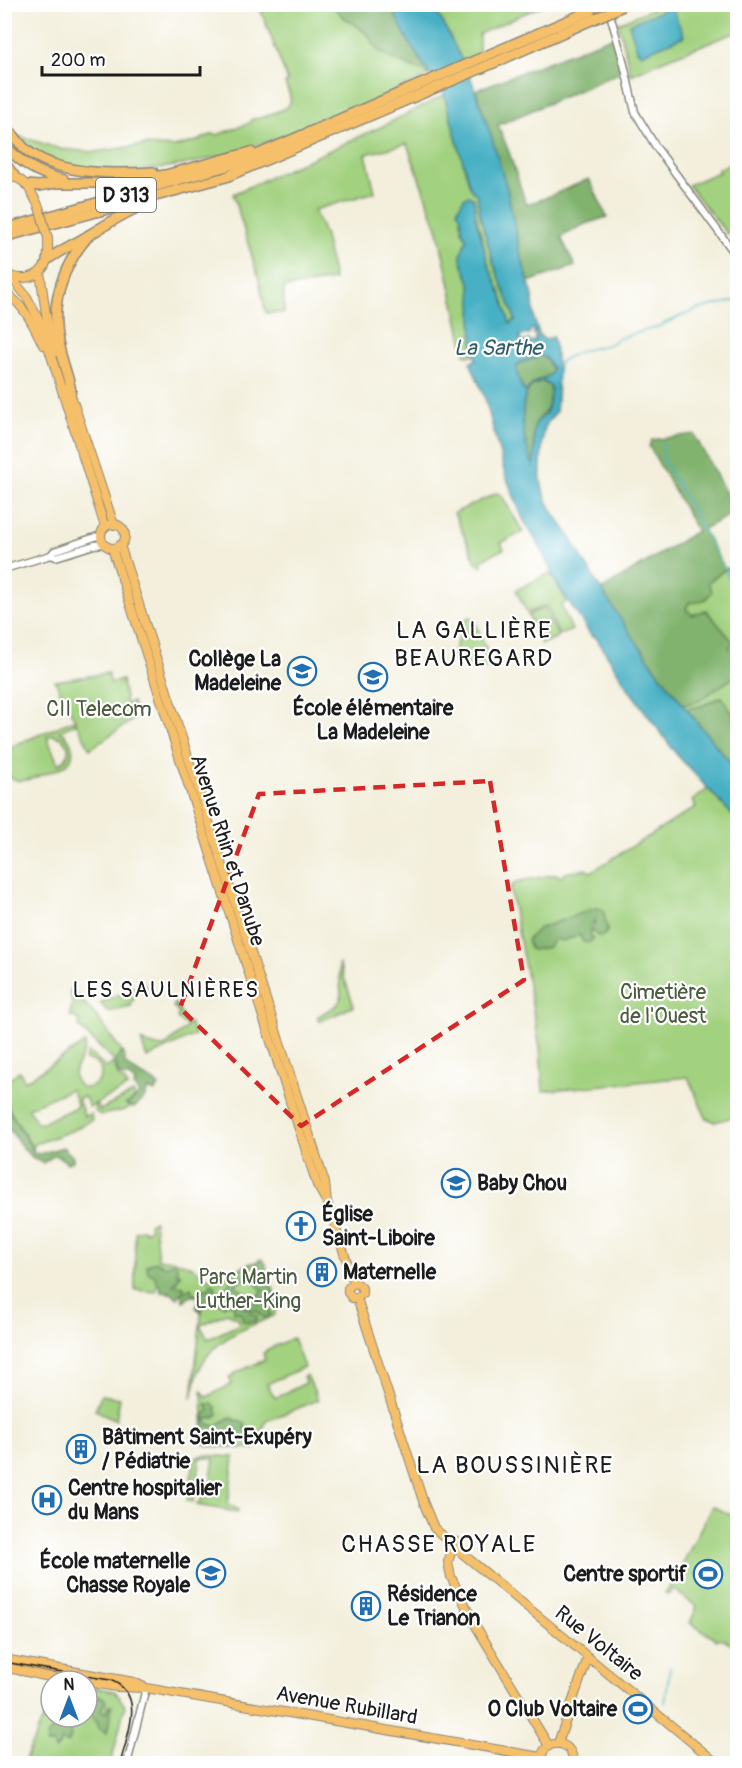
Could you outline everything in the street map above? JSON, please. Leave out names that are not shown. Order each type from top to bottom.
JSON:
[{"type":"highway","name":"D 313","points":[[594,14],[607,4]]},
{"type":"highway","name":"D 313","points":[[4,237],[226,177],[594,14],[625,5]]},
{"type":"highway","name":"D 313","points":[[4,229],[238,163],[408,95]]},
{"type":"highway","name":"D 313","points":[[12,133],[21,146],[32,154],[68,168],[122,174],[153,172],[186,166],[196,168]]},
{"type":"highway","name":"D 313","points":[[27,185],[75,182],[120,183],[165,175],[196,168],[307,134]]},
{"type":"highway","name":"D 313","points":[[4,144],[28,166],[47,175],[75,182]]},
{"type":"highway","points":[[4,162],[15,177]]},
{"type":"highway","points":[[47,260],[123,214],[146,204],[180,195],[183,190]]},
{"type":"highway","points":[[67,392],[69,379],[58,342],[56,306],[66,269],[89,235]]},
{"type":"main road","points":[[4,176],[15,177],[27,185],[39,207],[48,238],[47,260],[40,272],[27,278],[8,275]]},
{"type":"main road","points":[[40,272],[47,321],[67,392]]},
{"type":"main road","points":[[8,275],[22,290],[36,312],[56,372]]},
{"type":"main road","points":[[4,291],[27,314],[67,392]]},
{"type":"main road","name":"Avenue Rhin et Danube","points":[[67,392],[114,525],[122,529],[124,534],[124,540],[112,546]]},
{"type":"main road","name":"Avenue Rhin et Danube","points":[[67,392],[103,531],[112,546],[325,1183],[325,1199]]},
{"type":"main road","points":[[103,531],[114,525]]},
{"type":"main road","name":"Avenue Rhin et Danube","points":[[112,546],[317,1185],[325,1199]]},
{"type":"main road","name":"Rue Voltaire","points":[[325,1199],[354,1283],[362,1288],[362,1294],[357,1298],[424,1504],[434,1528],[453,1547],[718,1764]]},
{"type":"main road","points":[[453,1547],[448,1561],[451,1577],[477,1628],[549,1746]]},
{"type":"main road","points":[[558,1743],[588,1657]]},
{"type":"main road","name":"Avenue Rubillard","points":[[4,1659],[134,1682],[146,1688]]},
{"type":"main road","name":"Avenue Rubillard","points":[[4,1667],[39,1674]]},
{"type":"main road","name":"Avenue Rubillard","points":[[99,1684],[146,1688],[541,1760]]},
{"type":"main road","points":[[541,1760],[544,1750],[558,1743],[571,1750],[574,1757],[573,1764]]},
{"type":"street","points":[[607,4],[635,112],[656,147],[738,258]]},
{"type":"street","name":"D 313","points":[[4,120],[12,133]]},
{"type":"street","points":[[4,569],[51,555],[103,531]]},
{"type":"street","points":[[51,555],[56,557],[94,545],[112,546]]},
{"type":"street","points":[[126,1764],[146,1688]]},
{"type":"highlighted area","points":[[490,781],[524,980],[301,1126],[180,1008],[259,794]]},
{"type":"green space","points":[[259,5],[331,5],[368,35],[377,49],[430,75],[356,109],[282,137],[237,152],[188,164],[155,169],[128,171],[71,166],[39,155],[18,137],[60,149],[95,152],[144,145],[174,147],[213,134],[217,135],[250,123],[252,119],[261,118],[286,108],[290,102],[285,83],[288,82]]},
{"type":"green space","points":[[331,5],[390,5],[429,74],[392,59],[377,49],[368,35]]},
{"type":"green space","points":[[431,5],[543,5],[479,34],[479,54],[463,63],[442,21]]},
{"type":"green space","points":[[661,5],[737,5],[737,32],[631,75],[618,23]]},
{"type":"green space","points":[[614,36],[621,72],[498,125],[526,204],[589,179],[607,217],[585,224],[561,237],[575,266],[528,282],[507,189],[476,90]]},
{"type":"green space","points":[[444,95],[470,187],[477,194],[480,216],[494,265],[515,320],[509,324],[504,301],[489,266],[476,215],[461,217],[462,230],[467,240],[461,259],[470,283],[474,309],[472,314],[474,354],[469,356],[465,354],[438,231],[407,144],[366,154],[375,192],[314,210],[325,236],[334,280],[284,288],[284,313],[266,313],[258,276],[233,194],[383,126]]},
{"type":"green space","points":[[737,161],[737,230],[727,234],[688,185],[719,172],[718,169]]},
{"type":"green space","points":[[539,356],[545,357],[552,370],[550,375],[536,381],[529,388],[541,381],[551,387],[548,408],[536,423],[534,466],[526,449],[522,429],[523,408],[528,390],[522,389],[516,370],[517,366],[523,362]]},
{"type":"green space","points":[[694,434],[736,512],[703,529],[725,569],[708,582],[712,592],[700,602],[689,602],[686,609],[692,615],[706,610],[734,643],[729,647],[737,658],[737,675],[698,701],[683,705],[623,624],[601,590],[697,531],[649,446],[652,440]]},
{"type":"green space","points":[[497,493],[502,496],[523,532],[501,543],[504,549],[481,560],[482,565],[477,564],[454,513]]},
{"type":"green space","points":[[737,563],[737,658],[729,647],[734,643],[686,609],[701,588]]},
{"type":"green space","points":[[550,573],[567,602],[561,605],[572,630],[559,635],[546,606],[527,613],[516,590]]},
{"type":"green space","points":[[544,608],[558,637],[541,644],[528,615]]},
{"type":"green space","points":[[467,617],[472,618],[475,622],[490,658],[491,663],[487,668],[458,664],[452,660]]},
{"type":"green space","name":"CII Telecom","points":[[108,673],[110,683],[122,680],[126,704],[132,702],[137,717],[90,749],[55,681]]},
{"type":"green space","points":[[737,675],[737,721],[722,697],[701,706],[686,709],[683,705],[698,701]]},
{"type":"green space","points":[[722,697],[737,721],[737,771],[686,709],[701,706]]},
{"type":"green space","points":[[74,720],[76,724],[60,731],[68,738],[72,748],[69,762],[35,778],[22,781],[10,778],[5,761],[8,751],[15,745]],"holes":[[[52,735],[62,738],[68,746],[68,752],[65,759],[58,764],[47,737]]]},
{"type":"green space","name":"Cimetière de l'Ouest","points":[[708,789],[737,820],[737,1116],[715,1122],[706,1118],[688,1077],[543,1091],[540,1047],[510,889],[515,882],[557,874],[560,877],[565,873],[585,869],[591,872],[696,807],[692,801]]},
{"type":"green space","points":[[595,908],[602,909],[604,914],[608,930],[603,936],[598,936],[592,931],[595,920],[589,926],[593,939],[589,943],[583,942],[580,935],[563,941],[554,939],[549,947],[530,949],[527,940],[538,929]]},
{"type":"green space","points":[[339,963],[354,1006],[319,1022],[317,1017],[337,1005],[341,998]]},
{"type":"green space","points":[[144,983],[147,989],[136,993],[131,1006],[108,1012],[100,1003]]},
{"type":"green space","points":[[71,989],[98,1018],[122,1052],[115,1062],[80,1028],[78,1019],[70,1016]]},
{"type":"green space","points":[[174,1003],[187,1024],[190,1023],[195,1035],[147,1058],[141,1041],[149,1045],[164,1047],[186,1028],[186,1025],[177,1019],[178,1012],[173,1007]]},
{"type":"green space","points":[[85,1043],[82,1056],[74,1072],[76,1082],[82,1088],[90,1087],[100,1079],[98,1065],[85,1060],[88,1052],[106,1068],[113,1063],[119,1078],[128,1087],[89,1107],[85,1097],[78,1099],[84,1116],[91,1114],[92,1120],[71,1131],[35,1144],[33,1149],[5,1102],[5,1083],[19,1071],[25,1081]],"holes":[[[71,1089],[76,1107],[42,1123],[37,1123],[28,1108]]]},
{"type":"green space","points":[[122,1052],[127,1066],[159,1086],[155,1092],[148,1089],[145,1097],[134,1108],[126,1104],[139,1094],[134,1086],[135,1082],[129,1077],[119,1075],[115,1062]]},
{"type":"green space","points":[[133,1093],[135,1098],[127,1105],[133,1107],[100,1115],[95,1111],[96,1104],[100,1110]]},
{"type":"green space","points":[[4,1102],[35,1153],[39,1154],[63,1147],[73,1157],[73,1161],[67,1163],[55,1155],[43,1163],[31,1156],[5,1126]]},
{"type":"green space","name":"Parc Martin Luther-King","points":[[154,1221],[158,1259],[176,1261],[189,1266],[200,1272],[203,1277],[222,1280],[233,1270],[262,1260],[279,1305],[274,1316],[232,1335],[214,1348],[199,1370],[192,1398],[203,1297],[161,1292],[161,1285],[157,1285],[156,1292],[135,1290],[135,1232],[143,1229],[145,1232],[150,1229],[149,1224]],"holes":[[[227,1313],[238,1318],[240,1324],[208,1339],[200,1325]]]},
{"type":"green space","points":[[262,1259],[266,1264],[277,1300],[271,1303],[269,1308],[271,1314],[266,1318],[259,1312],[249,1309],[257,1316],[257,1320],[248,1323],[243,1321],[241,1313],[234,1312],[234,1306],[229,1303],[223,1306],[215,1300],[202,1308],[203,1303],[200,1303],[199,1309],[202,1309],[202,1312],[196,1308],[198,1296],[193,1295],[183,1301],[180,1293],[178,1298],[169,1292],[161,1292],[161,1287],[154,1275],[148,1273],[147,1265],[155,1261],[164,1266],[175,1263],[177,1274],[180,1273],[180,1276],[174,1285],[184,1286],[183,1291],[191,1288],[193,1294],[199,1295],[204,1288],[209,1290],[211,1283],[215,1285],[216,1294],[223,1293],[228,1301],[231,1299],[232,1292],[224,1290],[235,1274],[252,1263],[250,1276],[253,1276],[258,1260]],"holes":[[[244,1277],[247,1279],[254,1277],[257,1285],[263,1291],[257,1297],[262,1302],[258,1304],[250,1297],[246,1308],[238,1303],[239,1297],[243,1301],[246,1297],[241,1289],[237,1288],[236,1283],[243,1281]]]},
{"type":"green space","points":[[293,1338],[304,1367],[267,1384],[275,1398],[306,1383],[303,1377],[307,1375],[318,1400],[266,1421],[255,1449],[223,1447],[232,1445],[252,1429],[245,1429],[245,1424],[231,1417],[217,1425],[210,1425],[205,1420],[211,1442],[218,1443],[222,1447],[204,1444],[202,1391],[207,1397],[232,1384],[229,1378],[234,1376],[233,1374],[265,1360],[263,1353]]},
{"type":"green space","points":[[101,1395],[120,1398],[116,1420],[95,1410]]},
{"type":"green space","points":[[206,1404],[213,1404],[218,1415],[205,1419],[210,1425],[217,1425],[231,1417],[245,1424],[245,1429],[256,1430],[257,1433],[247,1440],[240,1437],[232,1447],[222,1447],[218,1443],[214,1446],[204,1442],[205,1414],[209,1410]]},
{"type":"green space","points":[[205,1455],[234,1457],[228,1505],[234,1506],[238,1512],[197,1505],[200,1503],[202,1494],[208,1495],[214,1459],[201,1457],[193,1502],[187,1501],[194,1461],[198,1457]]},
{"type":"green space","name":"Centre sportif","points":[[712,1506],[737,1518],[737,1647],[726,1640],[719,1638],[717,1640],[690,1623],[697,1607],[673,1589],[668,1595],[665,1593],[682,1568]]},
{"type":"green space","points":[[99,1688],[115,1691],[125,1706],[111,1763],[23,1764],[39,1728],[99,1729]]},
{"type":"green space","points":[[99,1696],[105,1699],[106,1703],[101,1708],[104,1712],[107,1713],[109,1705],[112,1706],[107,1733],[99,1728]]},
{"type":"green space","points":[[71,1729],[71,1737],[67,1743],[61,1741],[55,1750],[53,1743],[47,1744],[47,1737],[52,1730]]},
{"type":"water","name":"La Sarthe","points":[[390,5],[431,5],[442,21],[470,76],[507,189],[520,253],[533,296],[534,319],[539,333],[534,334],[534,329],[531,329],[529,334],[520,336],[521,343],[529,340],[530,342],[535,341],[535,336],[540,335],[544,340],[553,337],[558,374],[557,402],[556,412],[544,431],[541,481],[546,499],[605,596],[647,656],[737,771],[737,820],[677,755],[630,691],[595,636],[592,637],[556,582],[540,547],[523,519],[505,474],[485,398],[470,362],[476,360],[471,293],[461,257],[467,240],[457,210],[464,198],[469,195],[474,198],[476,219],[489,266],[504,301],[510,324],[515,320],[494,265],[480,216],[477,194],[470,187],[442,87],[429,74]],"holes":[[[539,356],[545,357],[552,372],[524,391],[518,377],[517,365]],[[543,381],[551,387],[546,413],[536,423],[534,430],[534,466],[526,445],[524,404],[533,384]]]},
{"type":"water","points":[[672,8],[684,36],[641,54],[637,50],[629,24]]},
{"type":"waterway","points":[[558,380],[559,363],[576,353],[661,326],[698,309],[738,300]]},
{"type":"waterway","points":[[663,443],[663,459],[738,596]]},
{"type":"waterway","points":[[665,1703],[670,1667]]},
{"type":"tram line","points":[[4,1662],[110,1680],[121,1686],[128,1695],[132,1716],[120,1764]]},
{"type":"place","name":"Collège La Madeleine","points":[[302,671]]},
{"type":"place","name":"École élémentaire La Madeleine","points":[[373,677]]},
{"type":"place","name":"Baby Chou","points":[[456,1183]]},
{"type":"place","name":"Église Saint-Liboire","points":[[301,1226]]},
{"type":"place","name":"Maternelle","points":[[322,1272]]},
{"type":"place","name":"Bâtiment Saint-Exupéry / Pédiatrie","points":[[81,1449]]},
{"type":"place","name":"Centre hospitalier du Mans","points":[[47,1500]]},
{"type":"place","name":"École maternelle Chasse Royale","points":[[211,1573]]},
{"type":"place","name":"Centre sportif","points":[[708,1574]]},
{"type":"place","name":"Résidence Le Trianon","points":[[366,1606]]},
{"type":"place","name":"O Club Voltaire","points":[[638,1709]]},
{"type":"district","name":"LA GALLIÈRE BEAUREGARD","points":[[474,644]]},
{"type":"district","name":"LES SAULNIÈRES","points":[[166,989]]},
{"type":"district","name":"LA BOUSSINIÈRE","points":[[515,1465]]},
{"type":"district","name":"CHASSE ROYALE","points":[[439,1544]]}]
